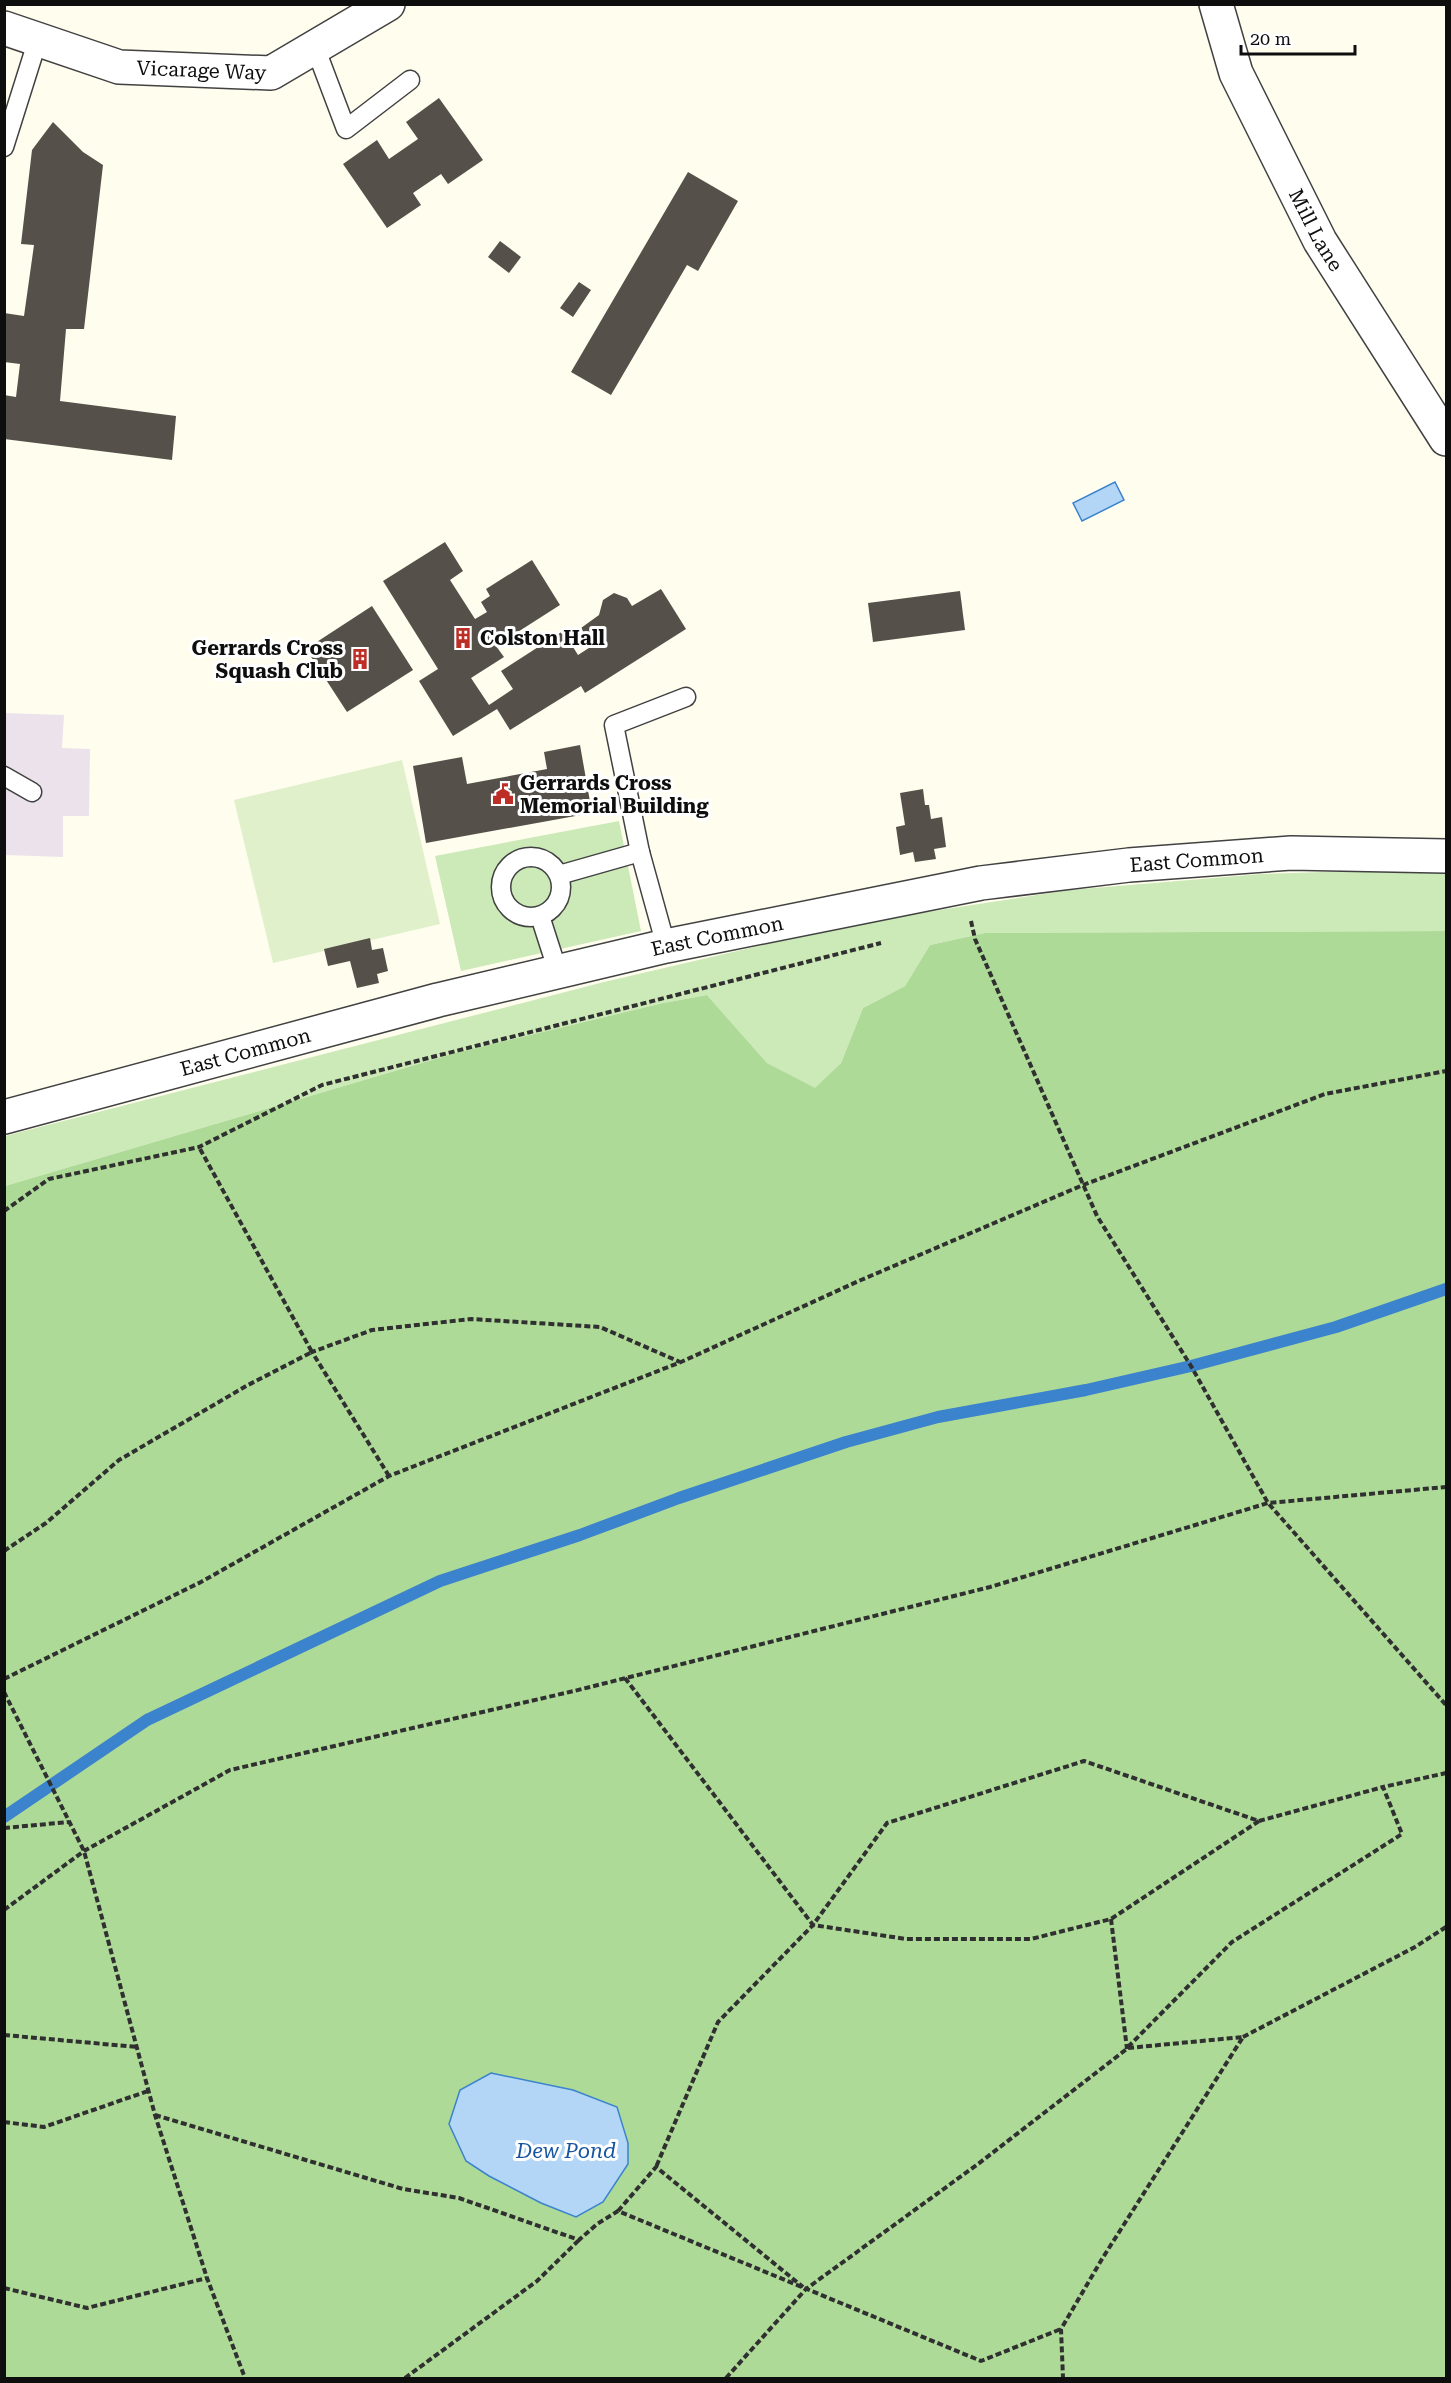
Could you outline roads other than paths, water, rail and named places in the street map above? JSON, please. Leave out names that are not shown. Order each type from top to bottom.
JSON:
[{"type":"street","name":"Vicarage Way","points":[[4,28],[119,67],[271,73],[388,4]]},
{"type":"street","name":"Mill Lane","points":[[1216,4],[1236,73],[1320,241],[1446,439]]},
{"type":"street","name":"East Common","points":[[4,1116],[438,1000],[666,946],[981,883],[1129,865],[1291,854],[1446,856]]},
{"type":"lane","points":[[4,147],[38,39]]},
{"type":"lane","points":[[315,46],[346,129],[410,80]]},
{"type":"lane","points":[[666,946],[640,852],[614,725],[686,697]]},
{"type":"lane","points":[[4,776],[32,792]]},
{"type":"lane","points":[[559,875],[640,852]]},
{"type":"lane","points":[[537,857],[554,867],[559,875],[560,896],[556,904],[540,916],[519,915],[510,910],[504,902],[501,882],[504,873],[518,859],[537,857]]},
{"type":"lane","points":[[540,916],[558,972]]},
{"type":"water","points":[[1115,482],[1124,500],[1082,521],[1073,503]]},
{"type":"water","name":"Dew Pond","points":[[491,2073],[573,2090],[617,2107],[628,2143],[628,2164],[603,2202],[576,2217],[541,2203],[489,2176],[466,2161],[449,2124],[460,2090]]},
{"type":"waterway","points":[[4,1817],[147,1720],[440,1581],[580,1535],[679,1498],[846,1442],[938,1417],[1086,1390],[1191,1366],[1336,1327],[1446,1289]]},
{"type":"place","name":"Colston Hall","points":[[463,638]]},
{"type":"place","name":"Gerrards Cross Squash Club","points":[[360,659]]},
{"type":"place","name":"Gerrards Cross Memorial Building","points":[[503,794]]}]
